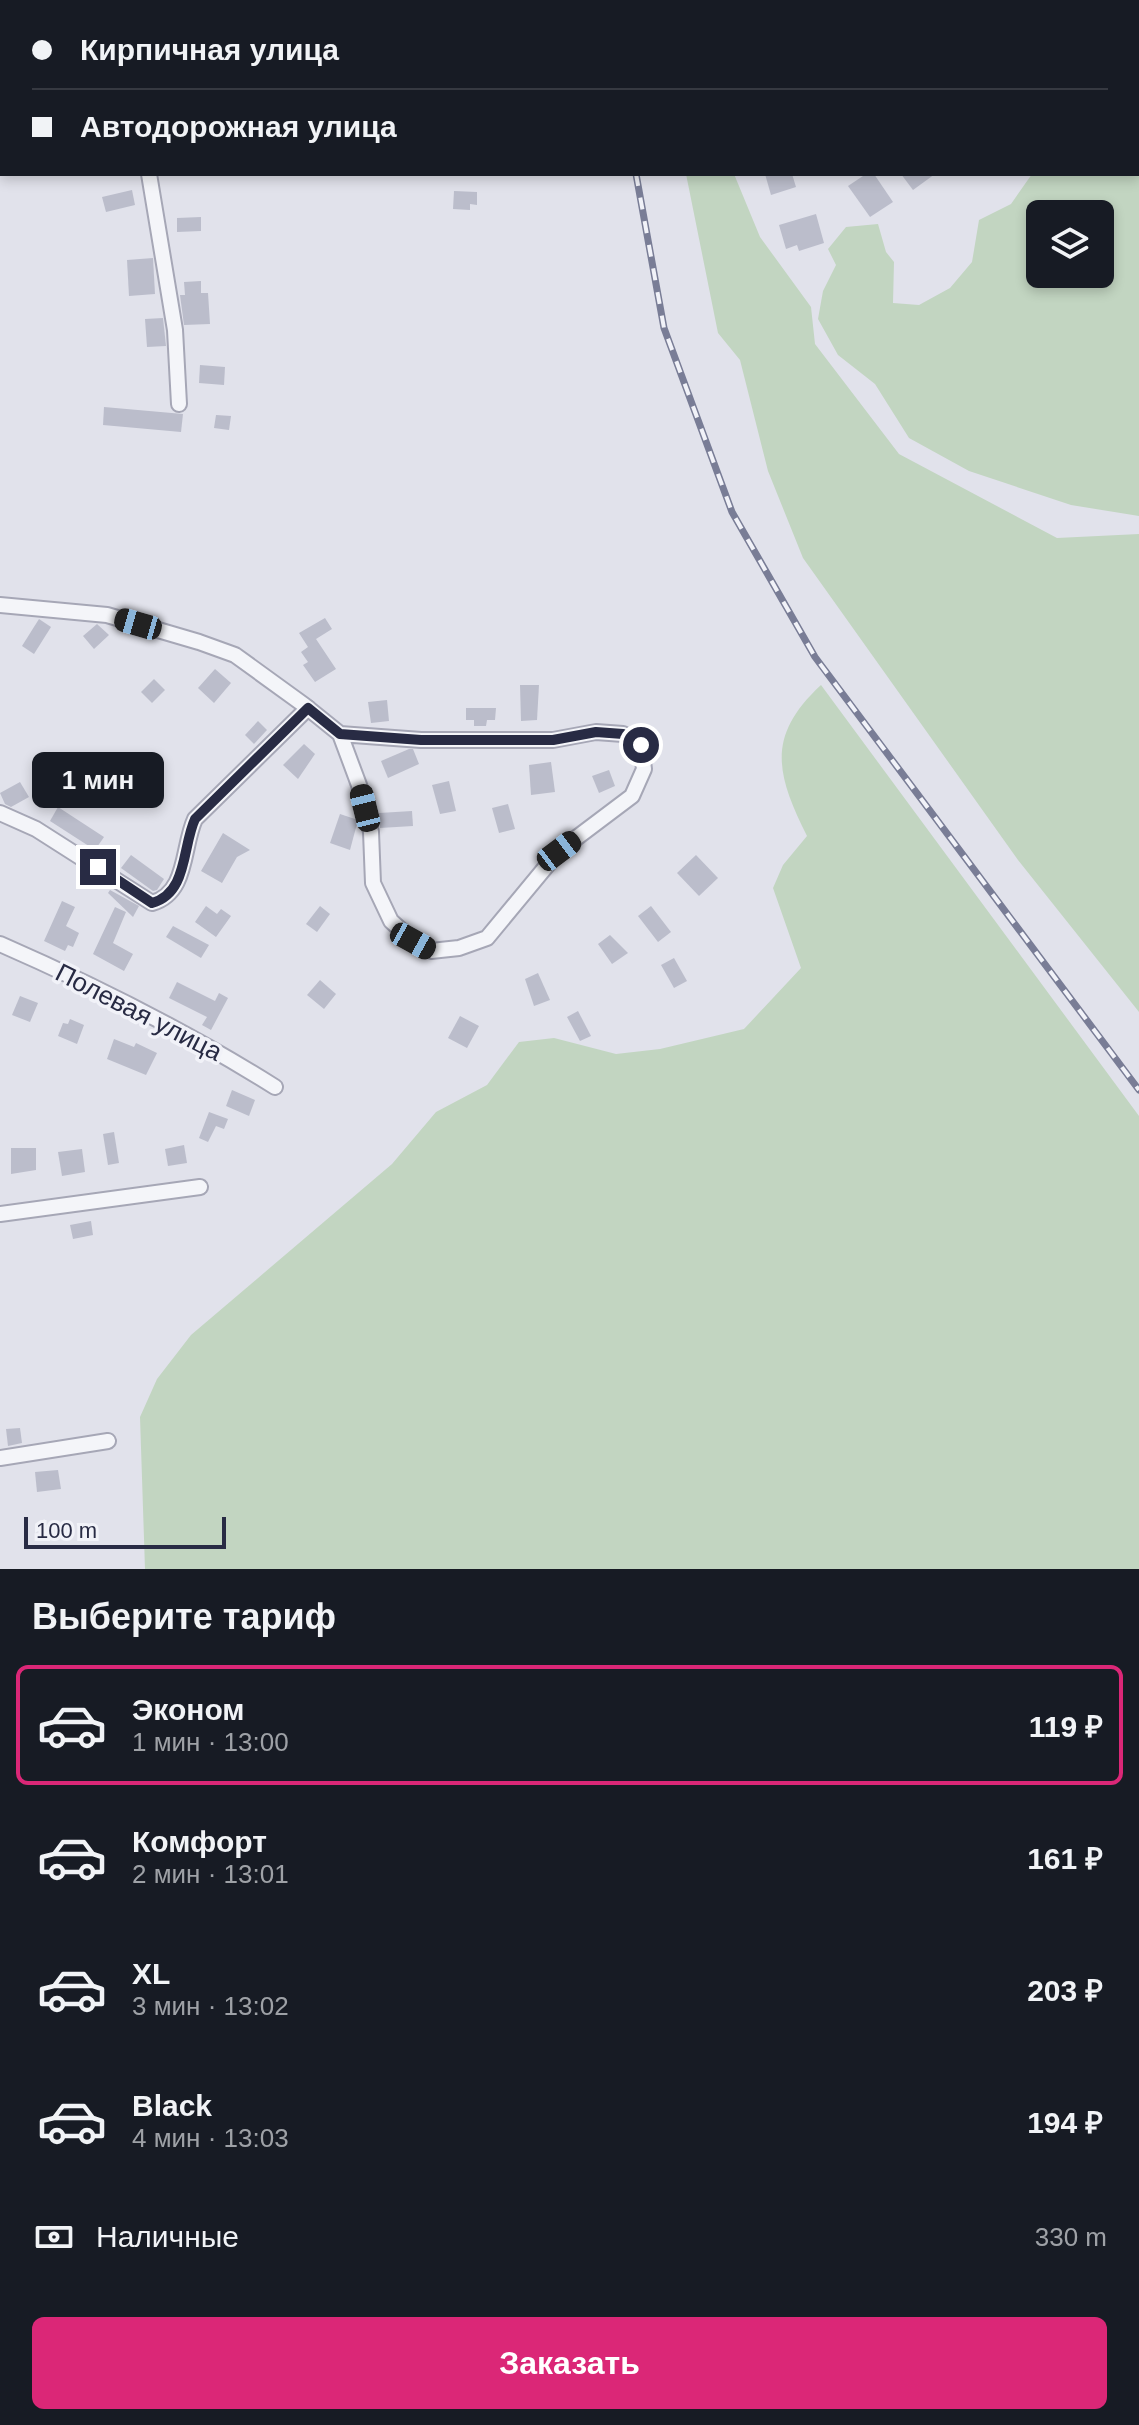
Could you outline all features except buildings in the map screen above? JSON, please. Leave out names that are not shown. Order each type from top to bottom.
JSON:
[{"type":"street","points":[[149,176],[175,330],[179,404]]},
{"type":"street","points":[[1,607],[107,615],[199,642],[235,655],[308,708],[340,734],[359,785],[371,832],[373,883],[391,921],[413,941],[431,951],[459,948],[487,938],[559,851],[632,796],[644,769],[641,745],[623,734],[596,732],[553,740],[421,740],[340,734]]},
{"type":"street","points":[[0,813],[36,829],[152,903],[163,900],[178,884],[188,834],[195,819],[308,708]]},
{"type":"street","name":"Полевая улица","points":[[0,944],[94,985],[192,1035],[275,1087]]},
{"type":"street","points":[[0,1214],[200,1187]]},
{"type":"street","points":[[0,1458],[108,1441]]},
{"type":"green space","points":[[686,176],[735,176],[760,237],[811,307],[815,344],[899,454],[1057,538],[1139,534],[1139,1012],[1018,860],[803,558],[768,471],[740,360],[718,333]]},
{"type":"green space","points":[[1031,176],[1139,176],[1139,516],[1071,505],[969,471],[909,438],[875,384],[838,355],[818,319],[823,291],[836,265],[828,249],[846,227],[878,224],[886,252],[894,262],[893,303],[919,305],[950,288],[972,262],[979,220],[1011,204]]},
{"type":"green space","points":[[821,685],[1139,1116],[1139,1569],[145,1569],[140,1417],[157,1379],[191,1335],[392,1164],[436,1112],[487,1085],[519,1042],[554,1038],[616,1054],[660,1049],[744,1029],[801,968],[773,888],[783,865],[807,836],[788,793],[782,756],[791,721]]},
{"type":"railway","points":[[636,176],[664,328],[732,512],[815,657],[1139,1090]]},
{"type":"route","points":[[98,867],[152,903],[163,900],[178,884],[188,834],[195,819],[308,708],[340,734],[421,740],[498,737],[553,740],[596,732],[623,734],[641,745]]}]
